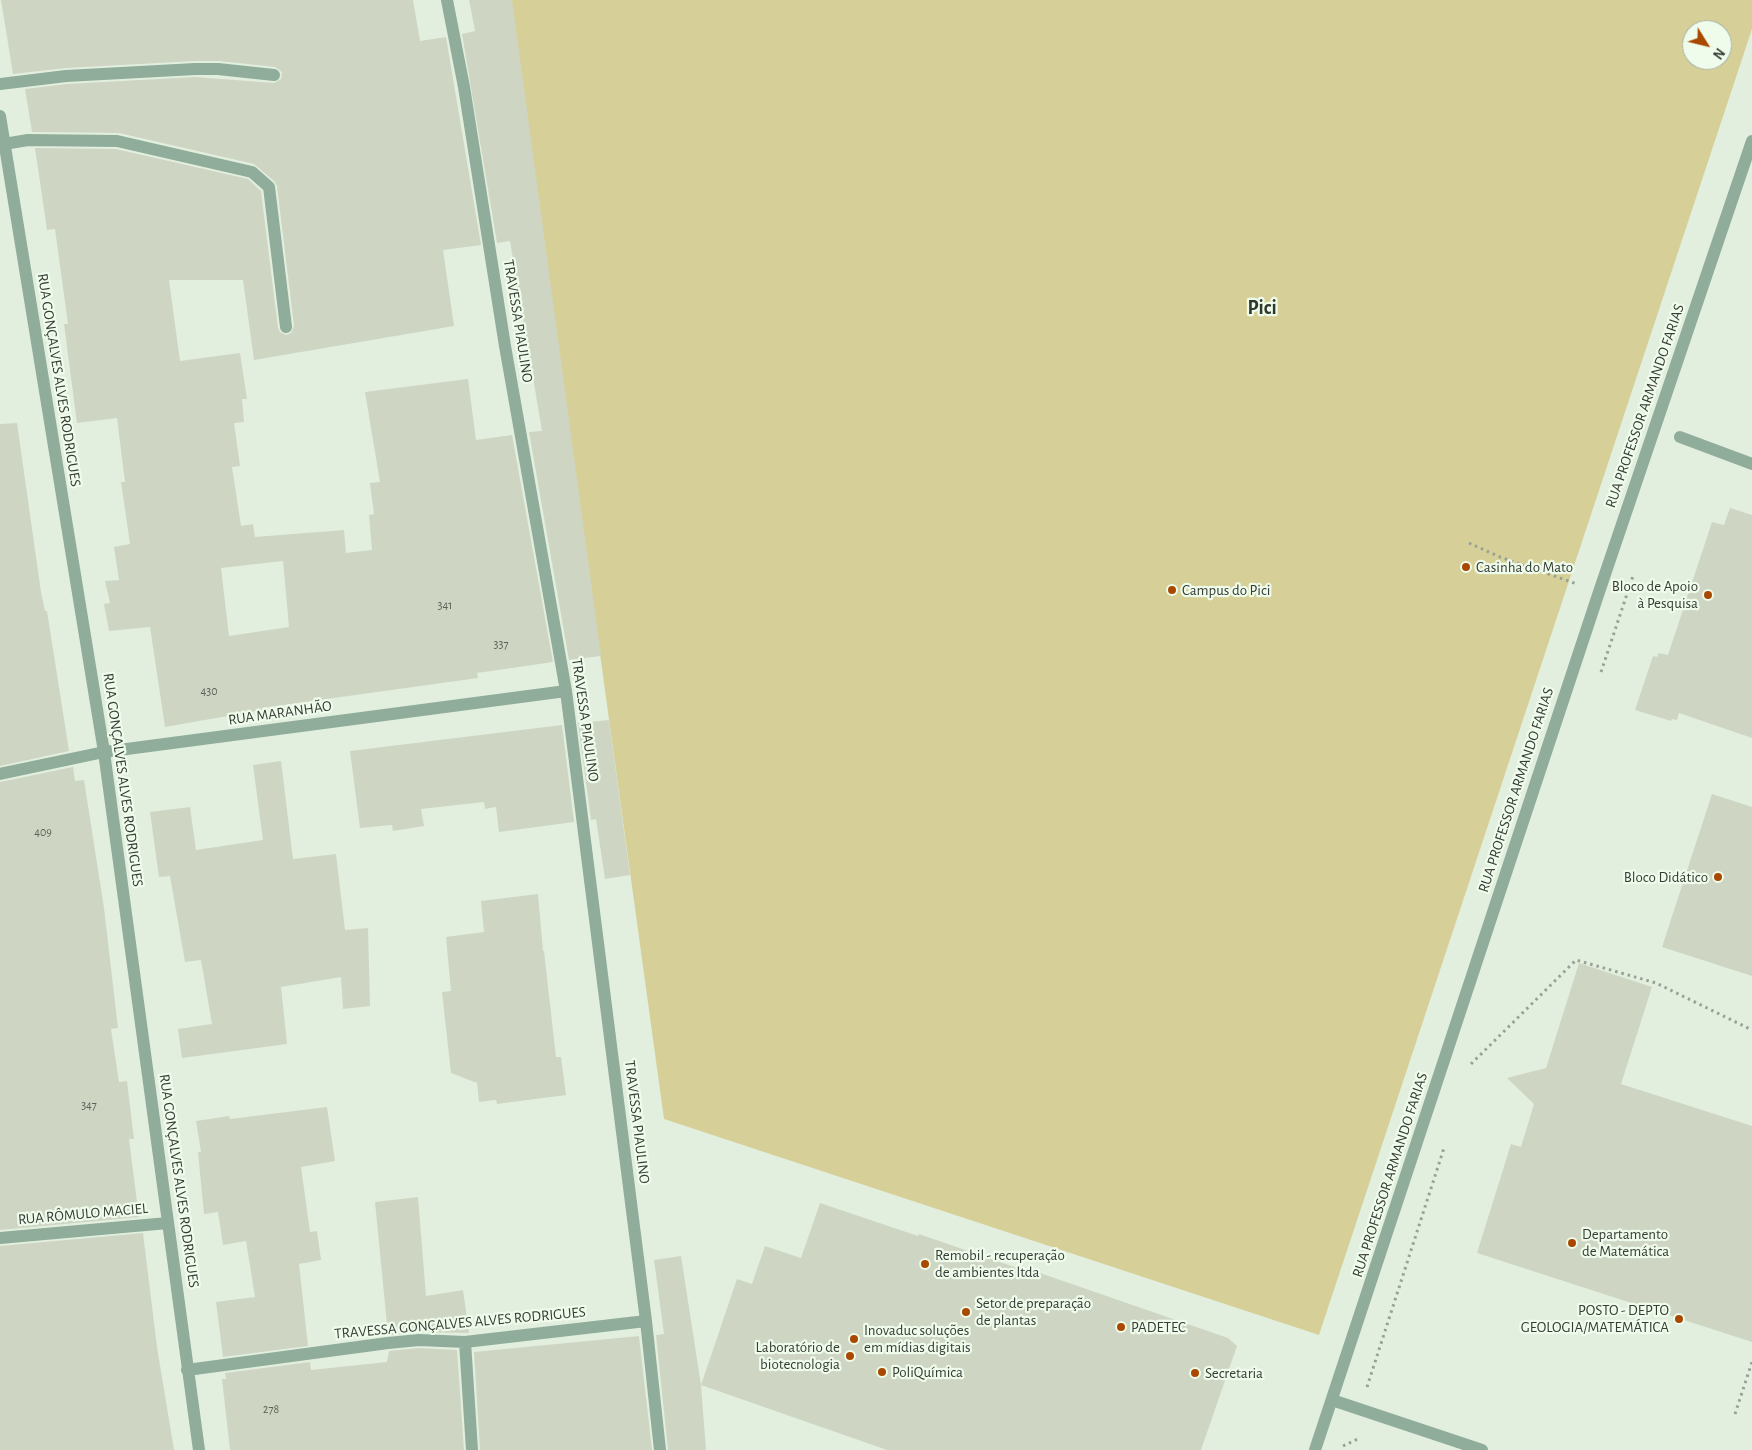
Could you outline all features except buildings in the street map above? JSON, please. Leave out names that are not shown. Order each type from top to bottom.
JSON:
[{"type":"street","name":"TRAVESSA PIAULINO","points":[[447,0],[464,87],[505,346],[566,691],[646,1321],[660,1450]]},
{"type":"street","points":[[0,84],[66,76],[195,69],[218,69],[274,75]]},
{"type":"street","name":"RUA GONÇALVES ALVES RODRIGUES","points":[[0,116],[104,752],[187,1370],[200,1450]]},
{"type":"street","points":[[4,144],[37,140],[117,141],[252,172],[269,186],[286,327]]},
{"type":"street","name":"RUA PROFESSOR ARMANDO FARIAS","points":[[1316,1450],[1599,592],[1752,141]]},
{"type":"street","points":[[1680,437],[1752,464]]},
{"type":"street","name":"RUA MARANHÃO","points":[[0,774],[104,752],[566,691]]},
{"type":"street","name":"RUA RÔMULO MACIEL","points":[[0,1238],[168,1223]]},
{"type":"street","name":"TRAVESSA GONÇALVES ALVES RODRIGUES","points":[[187,1370],[388,1343],[419,1340],[465,1342],[646,1321]]},
{"type":"street","points":[[465,1342],[472,1450]]},
{"type":"street","points":[[1332,1400],[1482,1450]]},
{"type":"path","points":[[1469,543],[1500,557],[1599,592]]},
{"type":"path","points":[[1600,678],[1634,575]]},
{"type":"path","points":[[1471,1064],[1576,960],[1656,983],[1752,1030]]},
{"type":"path","points":[[1468,1073],[1474,1055]]},
{"type":"path","points":[[1360,1409],[1447,1139]]},
{"type":"path","points":[[1735,1414],[1752,1362]]},
{"type":"path","points":[[1341,1450],[1342,1446],[1358,1437],[1366,1440]]},
{"type":"shaded area","name":"Campus do Pici","points":[[510,0],[1752,0],[1752,29],[1319,1335],[664,1119]]},
{"type":"place","name":"Casinha do Mato","points":[[1466,567]]},
{"type":"place","name":"Campus do Pici","points":[[1172,590]]},
{"type":"place","name":"Bloco de Apoio à Pesquisa","points":[[1708,595]]},
{"type":"place","name":"Bloco Didático","points":[[1718,877]]},
{"type":"place","name":"Departamento de Matemática","points":[[1572,1243]]},
{"type":"place","name":"Remobil - recuperação de ambientes ltda","points":[[925,1264]]},
{"type":"place","name":"Setor de preparação de plantas","points":[[966,1312]]},
{"type":"place","name":"POSTO - DEPTO GEOLOGIA/MATEMÁTICA","points":[[1679,1319]]},
{"type":"place","name":"PADETEC","points":[[1121,1327]]},
{"type":"place","name":"Inovaduc soluções em mídias digitais","points":[[854,1339]]},
{"type":"place","name":"Laboratório de biotecnologia","points":[[850,1356]]},
{"type":"place","name":"PoliQuímica","points":[[882,1372]]},
{"type":"place","name":"Secretaria","points":[[1195,1373]]},
{"type":"district","name":"Pici","points":[[1262,308]]}]
